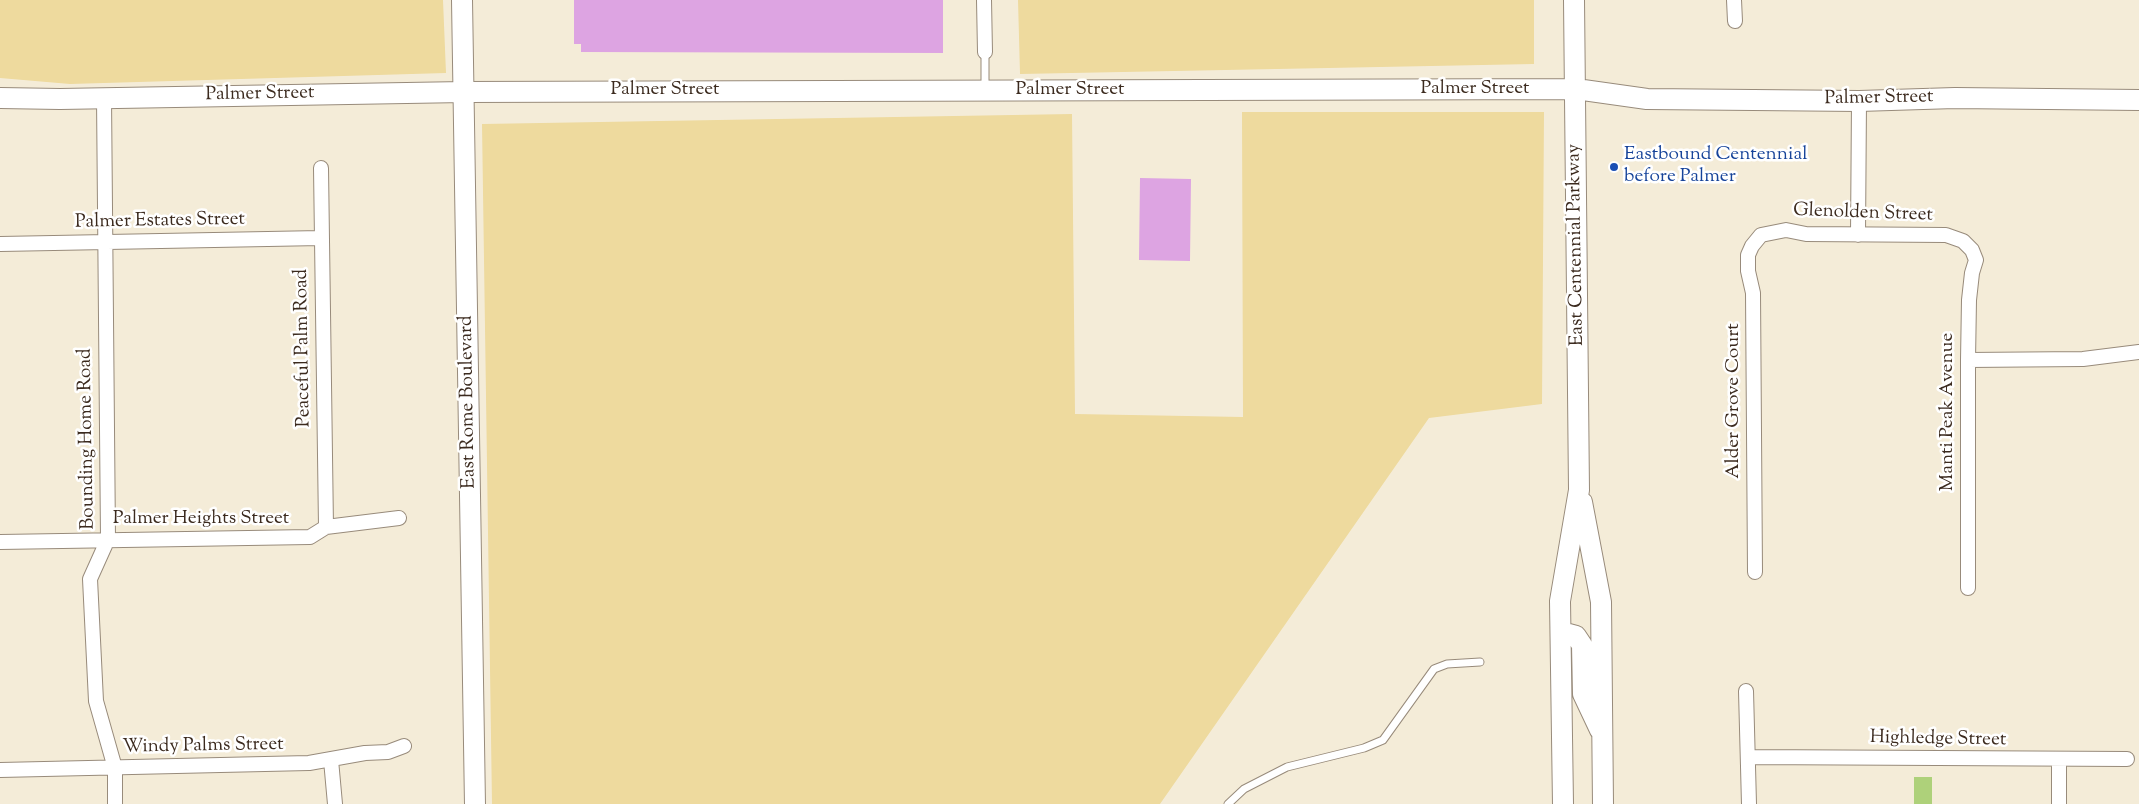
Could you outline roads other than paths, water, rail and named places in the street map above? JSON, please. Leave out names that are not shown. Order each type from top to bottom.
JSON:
[{"type":"street","name":"East Rome Boulevard","points":[[462,0],[475,804]]},
{"type":"street","points":[[984,0],[985,52]]},
{"type":"street","name":"East Centennial Parkway","points":[[1574,0],[1580,490],[1601,602],[1603,804]]},
{"type":"street","points":[[1734,0],[1735,21]]},
{"type":"street","name":"Palmer Street","points":[[0,98],[464,92],[1576,89],[1647,99],[1859,101],[1955,98],[2139,100]]},
{"type":"street","name":"Bounding Home Road","points":[[104,98],[108,539],[90,579],[96,701],[115,768],[116,804]]},
{"type":"street","points":[[1858,235],[1859,101]]},
{"type":"street","name":"Peaceful Palm Road","points":[[321,168],[326,527]]},
{"type":"street","name":"Glenolden Street","points":[[1761,236],[1786,230],[1806,234],[1946,236],[1963,241]]},
{"type":"street","name":"Alder Grove Court","points":[[1755,572],[1753,293],[1748,271],[1748,255],[1752,246],[1761,236]]},
{"type":"street","name":"Palmer Estates Street","points":[[0,244],[321,238]]},
{"type":"street","name":"Manti Peak Avenue","points":[[1963,241],[1972,250],[1976,260],[1972,274],[1969,300],[1968,588]]},
{"type":"street","points":[[1968,360],[2083,359],[2139,352]]},
{"type":"street","name":"East Centennial Parkway","points":[[1563,804],[1560,601],[1580,490]]},
{"type":"street","name":"Palmer Heights Street","points":[[0,542],[310,537],[326,527],[399,518]]},
{"type":"street","points":[[1561,632],[1576,636],[1582,645],[1583,694],[1602,734]]},
{"type":"street","points":[[1746,691],[1748,804]]},
{"type":"street","name":"Windy Palms Street","points":[[0,770],[294,764],[331,760],[365,753],[388,752],[404,746]]},
{"type":"street","name":"Highledge Street","points":[[1748,757],[2128,759]]},
{"type":"street","points":[[331,760],[335,804]]},
{"type":"street","points":[[2059,760],[2059,804]]},
{"type":"lane","points":[[985,52],[986,90]]},
{"type":"lane","points":[[1228,804],[1244,789],[1287,767],[1364,748],[1383,740],[1434,669],[1447,664],[1480,662]]},
{"type":"place","name":"Eastbound Centennial before Palmer","points":[[1614,167]]}]
